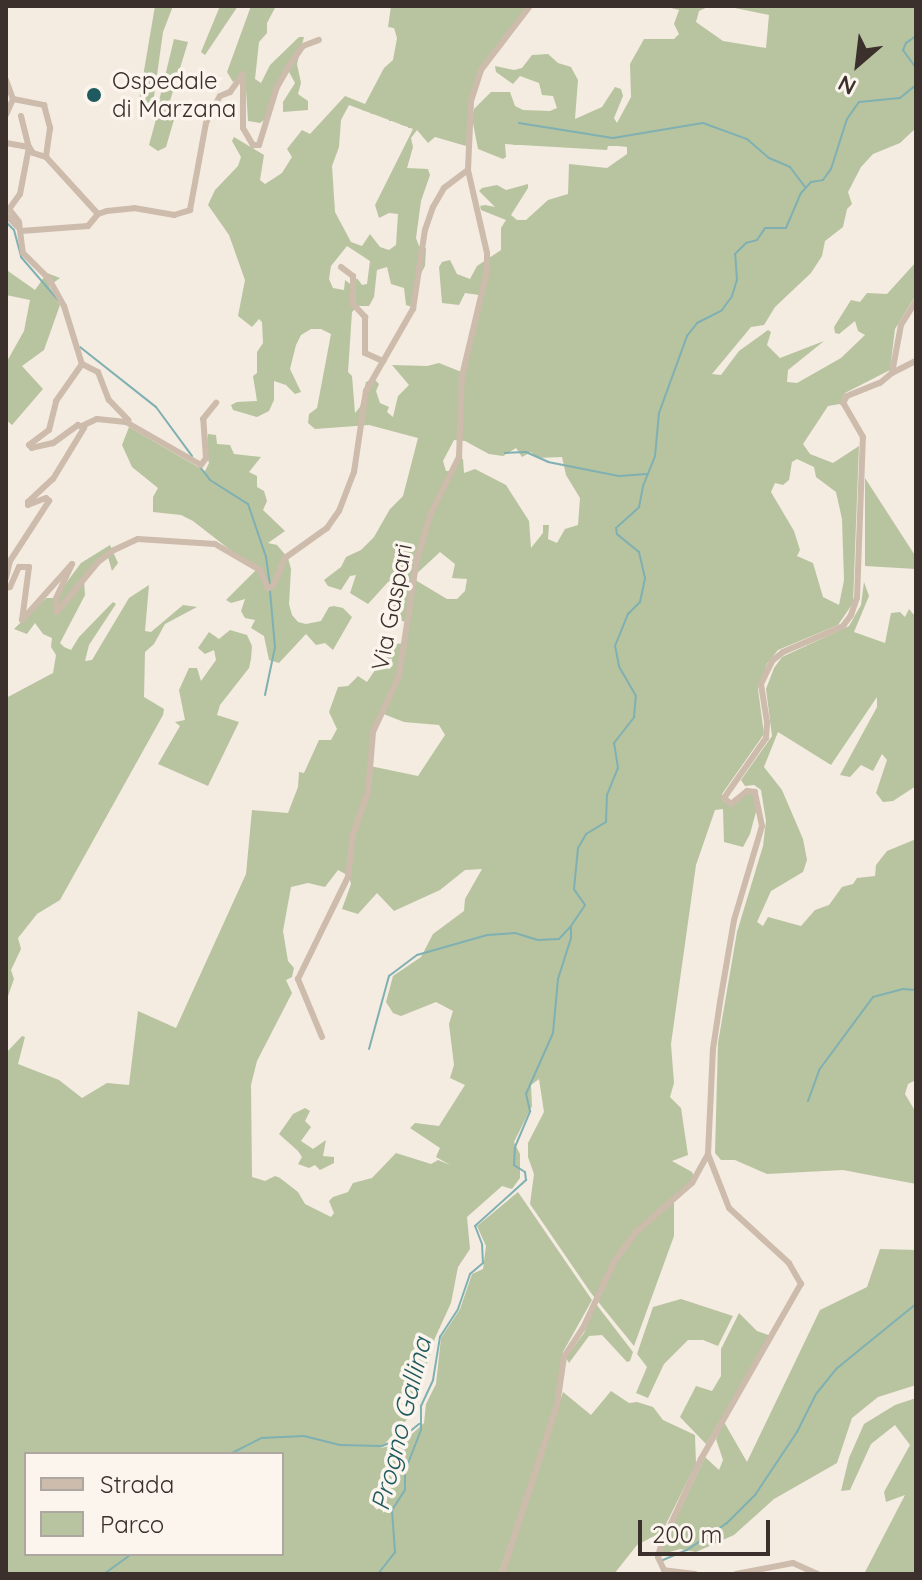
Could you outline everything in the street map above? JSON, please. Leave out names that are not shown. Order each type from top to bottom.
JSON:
[{"type":"street","name":"Via Gaspari","points":[[322,1037],[312,1017],[304,985],[298,979],[348,877],[353,834],[368,792],[373,732],[399,676],[417,559],[431,513],[459,457],[462,376],[487,271],[487,253],[468,170],[467,126],[474,83],[530,6]]},
{"type":"street","points":[[98,214],[134,208],[174,215],[190,210],[206,123],[220,96],[230,92],[243,74],[243,128],[253,145],[259,145],[277,87],[289,66],[303,46],[319,40]]},
{"type":"street","points":[[6,80],[13,99],[6,115]]},
{"type":"street","points":[[13,99],[42,103],[50,128],[46,157]]},
{"type":"street","points":[[21,116],[33,153],[46,157],[98,214]]},
{"type":"street","points":[[6,143],[29,147]]},
{"type":"street","points":[[29,147],[20,194],[9,209],[21,231],[23,253],[49,279],[64,306],[82,364],[98,372],[109,400],[126,422],[198,464],[206,458],[203,419],[216,403]]},
{"type":"street","points":[[6,588],[10,587],[19,567],[29,567],[22,620],[72,564],[56,599],[57,612],[98,562],[138,539],[215,544],[260,570],[268,588],[273,586],[285,558],[327,528],[339,511],[354,472],[366,391],[413,309],[425,230],[433,207],[444,188],[458,174],[468,170]]},
{"type":"street","points":[[21,231],[88,226],[98,219],[98,214]]},
{"type":"street","points":[[6,215],[21,231]]},
{"type":"street","points":[[341,267],[353,276],[353,304],[365,317],[365,353],[383,361]]},
{"type":"street","points":[[892,373],[901,325],[916,301]]},
{"type":"street","points":[[695,1574],[664,1570],[658,1557],[661,1545],[701,1459],[801,1284],[789,1263],[729,1208],[718,1187],[708,1154],[713,1049],[720,1002],[734,920],[762,826],[755,792],[747,791],[731,804],[724,798],[766,738],[767,722],[761,684],[772,661],[783,652],[843,626],[857,598],[863,437],[843,403],[847,396],[880,383],[916,361]]},
{"type":"street","points":[[82,364],[56,401],[49,430],[29,445],[32,448],[53,443],[78,425],[97,419],[126,422]]},
{"type":"street","points":[[6,578],[10,561],[49,501],[46,498],[28,505],[28,502],[53,479],[84,425]]},
{"type":"street","points":[[502,1574],[557,1405],[564,1357],[583,1328],[614,1262],[635,1233],[700,1173],[708,1154]]},
{"type":"street","points":[[736,1574],[793,1563],[818,1574]]},
{"type":"green space","points":[[155,6],[173,6],[163,32],[153,104],[159,101],[174,39],[188,42],[170,101],[178,106],[166,147],[158,151],[149,145],[159,108],[139,100]]},
{"type":"green space","points":[[220,6],[238,6],[205,55],[201,52]]},
{"type":"green space","points":[[251,6],[276,6],[267,23],[267,33],[259,42],[255,79],[261,83],[270,65],[299,37],[304,37],[297,64],[301,83],[298,94],[308,101],[308,110],[283,112],[283,102],[295,83],[288,70],[264,120],[260,123],[248,121],[245,74],[233,82],[227,72]]},
{"type":"green space","points":[[391,6],[531,6],[475,81],[466,146],[435,137],[428,143],[417,130],[411,138],[413,147],[407,168],[428,169],[430,175],[421,201],[416,238],[419,246],[426,248],[425,266],[418,279],[412,307],[406,305],[404,288],[391,284],[387,267],[377,270],[374,297],[369,306],[358,306],[352,312],[348,372],[352,376],[355,413],[360,407],[366,382],[374,379],[379,384],[376,391],[380,403],[389,407],[387,412],[393,417],[398,396],[409,385],[392,365],[427,366],[439,363],[464,373],[479,295],[465,293],[459,305],[442,303],[439,267],[442,262],[450,260],[457,274],[470,279],[477,266],[501,250],[501,228],[506,220],[481,210],[480,206],[495,207],[479,191],[497,185],[506,190],[528,184],[511,215],[517,220],[526,220],[548,200],[568,194],[569,164],[607,168],[627,154],[627,147],[618,146],[608,146],[607,150],[505,144],[506,157],[503,159],[478,149],[472,118],[474,109],[491,92],[510,92],[515,106],[523,110],[550,111],[557,108],[553,96],[542,95],[539,83],[520,76],[513,84],[496,72],[495,66],[514,70],[522,68],[532,55],[548,54],[558,63],[571,67],[578,80],[575,119],[602,107],[615,87],[621,89],[623,96],[614,118],[617,123],[631,97],[630,64],[644,39],[674,39],[679,34],[674,24],[679,10],[663,6],[710,6],[699,11],[696,22],[723,41],[766,48],[769,15],[725,6],[916,6],[916,128],[900,143],[873,154],[861,167],[848,192],[852,204],[847,209],[843,227],[825,241],[822,256],[811,273],[775,307],[764,325],[751,327],[712,374],[721,375],[739,351],[768,330],[771,332],[767,345],[780,358],[824,341],[788,370],[787,382],[797,383],[841,358],[865,335],[858,331],[855,321],[839,334],[835,333],[834,327],[851,300],[860,302],[867,293],[887,294],[916,262],[916,295],[895,329],[890,370],[845,393],[840,404],[828,406],[803,444],[810,454],[833,463],[859,446],[853,603],[838,625],[778,650],[767,664],[758,689],[764,734],[722,794],[723,801],[730,806],[748,793],[754,795],[757,808],[750,834],[743,847],[724,842],[723,809],[715,810],[696,865],[671,1044],[674,1083],[670,1097],[681,1108],[688,1155],[672,1161],[692,1172],[695,1180],[674,1200],[674,1236],[634,1346],[591,1293],[530,1204],[534,1174],[528,1157],[528,1143],[544,1112],[539,1079],[531,1085],[532,1106],[514,1142],[520,1154],[520,1178],[512,1189],[502,1186],[467,1217],[470,1249],[458,1267],[451,1303],[435,1338],[411,1415],[381,1448],[402,1443],[424,1423],[426,1404],[436,1384],[441,1338],[460,1309],[472,1274],[483,1269],[486,1246],[477,1226],[518,1192],[592,1300],[563,1352],[556,1402],[499,1574],[6,1574],[6,1053],[22,1036],[25,1037],[18,1064],[59,1080],[82,1098],[107,1083],[129,1085],[138,1011],[176,1028],[246,874],[252,810],[288,813],[298,787],[299,772],[304,773],[319,740],[331,740],[337,729],[329,712],[338,687],[348,686],[358,676],[367,682],[379,664],[385,645],[406,643],[406,622],[381,615],[404,590],[408,582],[403,577],[388,582],[368,604],[350,593],[356,575],[350,576],[341,590],[328,586],[324,580],[341,567],[346,557],[361,550],[374,537],[390,509],[403,496],[418,438],[369,425],[315,429],[308,423],[309,414],[317,408],[331,334],[321,329],[311,329],[301,335],[296,345],[290,369],[301,392],[295,394],[286,385],[274,381],[274,400],[269,411],[257,417],[233,410],[231,405],[237,402],[257,401],[253,376],[257,373],[257,352],[263,343],[262,322],[259,319],[252,327],[238,316],[245,280],[229,235],[208,205],[215,190],[238,166],[241,157],[232,141],[234,137],[264,155],[260,180],[265,184],[282,173],[292,157],[287,149],[302,130],[310,134],[345,96],[365,104],[384,68],[393,60],[397,38],[394,28],[388,27]],"holes":[[[349,105],[413,129],[375,205],[379,218],[389,213],[398,214],[396,245],[389,250],[380,247],[370,234],[362,246],[351,242],[335,212],[332,166],[339,147],[341,120]],[[347,246],[370,261],[367,284],[362,285],[357,278],[353,286],[345,280],[344,290],[333,288],[329,279],[331,266]],[[454,440],[465,441],[489,454],[503,456],[516,448],[522,457],[531,452],[537,458],[562,457],[566,475],[580,498],[578,525],[565,529],[557,543],[548,539],[549,525],[543,525],[543,533],[531,548],[529,521],[506,485],[475,469],[464,473],[463,459],[458,458],[450,471],[446,471],[443,461]],[[797,459],[814,467],[816,477],[836,492],[842,519],[844,580],[839,605],[823,597],[813,563],[797,556],[800,550],[794,531],[771,492],[775,483],[783,485],[789,480],[792,462]],[[440,552],[455,564],[452,578],[467,579],[465,591],[457,599],[447,599],[412,578]],[[381,713],[404,722],[439,725],[445,735],[418,776],[370,766],[374,724]],[[482,869],[465,899],[464,911],[433,934],[421,957],[393,976],[386,1002],[393,1013],[401,1016],[436,1002],[453,1011],[449,1024],[454,1065],[450,1078],[465,1085],[439,1126],[415,1123],[410,1128],[440,1148],[436,1157],[450,1165],[438,1160],[431,1164],[396,1153],[372,1178],[353,1183],[348,1192],[333,1197],[329,1201],[334,1213],[331,1217],[305,1204],[298,1192],[280,1178],[275,1176],[265,1181],[252,1177],[251,1085],[257,1061],[292,993],[286,980],[292,977],[294,968],[288,961],[283,931],[291,887],[308,883],[325,887],[338,870],[349,876],[351,884],[342,909],[358,914],[377,893],[394,911],[440,890],[465,870]]]},
{"type":"green space","points":[[6,264],[8,271],[35,290],[47,273],[60,278],[49,286],[60,305],[44,350],[22,366],[43,389],[12,425],[6,420],[6,363],[24,331],[30,300],[6,295]]},
{"type":"green space","points":[[129,427],[205,471],[209,463],[206,453],[208,434],[216,435],[217,444],[230,445],[234,454],[261,457],[249,472],[257,476],[257,487],[264,491],[267,501],[263,510],[285,531],[268,543],[277,545],[288,558],[292,615],[298,622],[306,624],[321,621],[329,607],[334,606],[343,608],[352,617],[333,650],[325,643],[316,645],[306,634],[279,663],[269,660],[264,636],[251,628],[255,620],[245,618],[241,611],[245,599],[231,603],[226,600],[256,570],[193,521],[181,515],[153,512],[153,497],[158,488],[132,467],[122,445]]},
{"type":"green space","points":[[865,478],[916,557],[916,569],[865,566]]},
{"type":"green space","points":[[110,545],[118,563],[112,571],[108,557],[103,556],[84,579],[85,595],[60,643],[64,647],[71,650],[79,637],[113,602],[116,604],[89,645],[85,661],[92,660],[129,598],[149,585],[145,631],[151,632],[183,605],[197,607],[165,624],[154,644],[145,652],[144,697],[164,709],[163,715],[60,900],[37,914],[18,938],[21,949],[11,970],[14,979],[6,1002],[6,698],[53,673],[56,655],[51,647],[52,638],[43,634],[35,623],[27,634],[14,629],[46,598],[55,598],[81,563]]},
{"type":"green space","points":[[864,582],[869,596],[854,632],[885,643],[891,613],[900,612],[905,617],[909,609],[915,616],[916,786],[893,801],[883,802],[876,793],[887,760],[882,754],[873,771],[861,765],[850,777],[840,775],[877,707],[877,697],[831,765],[778,732],[764,767],[782,790],[803,839],[807,860],[803,872],[771,891],[757,922],[763,926],[768,917],[801,926],[815,910],[829,905],[842,887],[853,884],[857,878],[875,876],[876,865],[887,851],[916,839],[916,1080],[908,1084],[905,1094],[915,1111],[916,1184],[843,1170],[767,1174],[735,1160],[721,1160],[715,1153],[718,1043],[737,932],[763,846],[766,821],[761,790],[754,785],[745,786],[741,780],[772,736],[766,689],[774,668],[782,657],[849,626],[861,605]]},
{"type":"green space","points":[[230,630],[247,635],[252,646],[251,659],[249,668],[220,705],[217,715],[239,722],[208,786],[158,764],[180,726],[175,722],[185,720],[179,690],[189,668],[197,668],[201,681],[216,660],[214,650],[205,654],[198,648],[209,632],[219,639]]},
{"type":"green space","points":[[305,1108],[310,1111],[305,1121],[311,1127],[301,1141],[313,1149],[326,1140],[323,1156],[334,1157],[334,1163],[320,1170],[315,1165],[309,1168],[298,1164],[302,1157],[279,1134],[293,1114]]},
{"type":"green space","points":[[880,1249],[916,1250],[916,1385],[878,1397],[852,1418],[837,1463],[774,1499],[734,1535],[696,1552],[680,1549],[659,1555],[705,1457],[719,1470],[723,1460],[716,1439],[724,1422],[747,1462],[820,1310],[867,1287]]},
{"type":"green space","points":[[681,1299],[733,1316],[718,1346],[703,1340],[688,1340],[664,1364],[648,1398],[636,1393],[647,1367],[637,1354],[653,1307]]},
{"type":"green space","points":[[596,1304],[633,1352],[630,1361],[627,1362],[602,1335],[589,1336],[569,1363],[566,1358],[584,1333]]},
{"type":"green space","points":[[739,1313],[757,1331],[771,1336],[706,1444],[680,1417],[696,1386],[712,1391],[721,1376],[721,1349]]},
{"type":"green space","points":[[611,1391],[629,1403],[653,1407],[663,1420],[695,1435],[696,1464],[662,1532],[637,1545],[614,1574],[504,1574],[563,1392],[591,1415]]},
{"type":"green space","points":[[916,1398],[916,1574],[864,1574],[905,1495],[886,1502],[884,1492],[910,1445],[895,1425],[871,1444],[850,1490],[841,1491],[849,1458],[864,1424],[895,1405]]},
{"type":"waterway","name":"Progno Gallina","points":[[916,36],[906,43],[903,50],[916,68]]},
{"type":"waterway","name":"Progno Gallina","points":[[378,1574],[395,1552],[392,1510],[405,1490],[405,1471],[421,1430],[421,1406],[433,1380],[440,1337],[458,1309],[470,1274],[483,1263],[482,1244],[475,1226],[526,1180],[525,1172],[514,1165],[515,1147],[530,1111],[526,1094],[553,1033],[558,979],[571,938],[571,926],[585,905],[574,889],[578,848],[586,834],[606,822],[607,795],[618,768],[614,743],[634,717],[636,696],[619,666],[615,646],[628,614],[640,602],[645,578],[639,552],[617,534],[616,528],[639,507],[643,486],[655,456],[659,413],[687,336],[697,323],[722,310],[732,296],[737,280],[735,254],[746,243],[757,240],[765,228],[786,228],[801,193],[811,182],[823,180],[831,169],[847,119],[859,102],[900,98],[916,85]]},
{"type":"waterway","points":[[519,123],[613,138],[703,123],[747,139],[769,158],[790,167],[806,188]]},
{"type":"waterway","points":[[6,222],[14,230],[21,257],[58,300]]},
{"type":"waterway","points":[[80,347],[156,407],[192,456]]},
{"type":"waterway","points":[[505,453],[526,452],[548,462],[619,476],[647,474]]},
{"type":"waterway","points":[[200,467],[210,480],[248,504],[266,557],[270,585]]},
{"type":"waterway","points":[[265,695],[275,647],[270,591]]},
{"type":"waterway","points":[[369,1049],[389,976],[417,955],[487,935],[515,933],[538,940],[559,939],[570,927]]},
{"type":"waterway","points":[[808,1101],[819,1070],[873,997],[903,989],[916,990]]},
{"type":"waterway","points":[[663,1560],[687,1550],[727,1523],[755,1495],[797,1432],[816,1394],[836,1369],[916,1304]]},
{"type":"waterway","points":[[234,1452],[262,1438],[304,1436],[340,1445],[382,1446],[403,1437],[419,1424]]},
{"type":"waterway","points":[[104,1574],[129,1556]]},
{"type":"place","name":"Ospedale di Marzana","points":[[94,95]]}]
